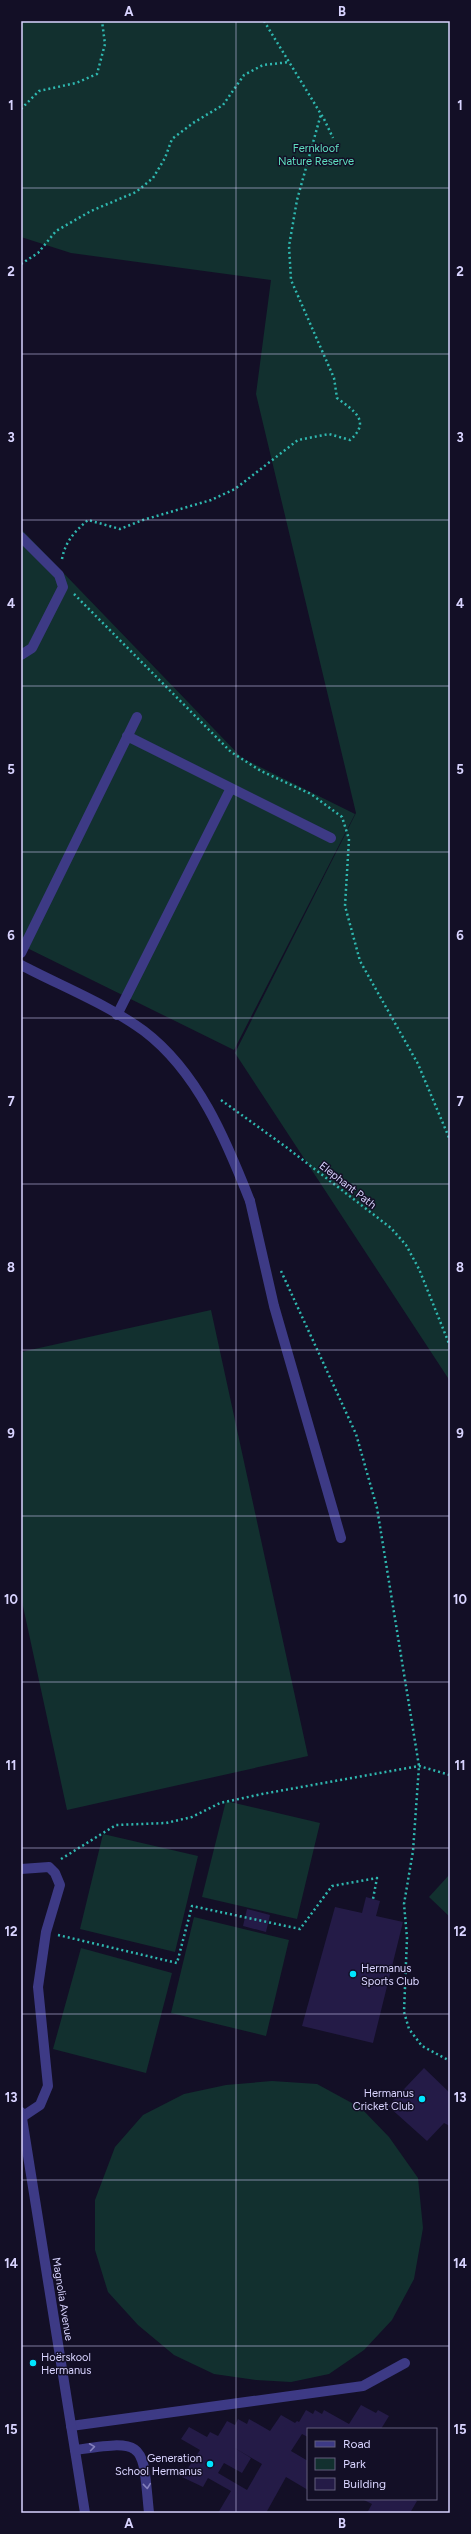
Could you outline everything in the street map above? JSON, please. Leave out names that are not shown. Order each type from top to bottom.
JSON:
[{"type":"street","points":[[21,537],[61,579],[62,591],[32,648],[21,655]]},
{"type":"street","points":[[21,953],[137,717]]},
{"type":"street","points":[[127,736],[331,838]]},
{"type":"street","points":[[117,1015],[231,788]]},
{"type":"street","points":[[21,965],[117,1015],[156,1041],[188,1076],[223,1138],[250,1201],[274,1306],[341,1538]]},
{"type":"street","points":[[21,1869],[49,1867],[55,1872],[60,1885],[46,1932],[38,1987],[48,2086],[40,2106],[21,2114]]},
{"type":"street","name":"Magnolia Avenue","points":[[21,2114],[85,2513]]},
{"type":"street","points":[[71,2426],[363,2386],[405,2363]]},
{"type":"street","points":[[75,2450],[110,2445],[134,2447],[142,2455],[149,2513]]},
{"type":"path","points":[[21,109],[38,91],[76,83],[97,74],[105,44],[102,21]]},
{"type":"path","points":[[264,21],[321,114],[333,138]]},
{"type":"path","points":[[21,264],[38,253],[56,231],[91,211],[136,192],[153,178],[166,158],[172,139],[193,123],[223,105],[244,76],[263,65],[290,62]]},
{"type":"path","points":[[321,114],[297,200],[289,246],[291,280],[334,378],[337,398],[356,413],[361,423],[358,433],[350,440],[329,434],[298,440],[235,489],[211,500],[143,520],[120,530],[88,520],[74,531],[64,549],[61,579],[231,752],[261,771],[311,794],[342,817],[350,839],[345,906],[360,961],[418,1064],[450,1140]]},
{"type":"path","name":"Elephant Path","points":[[218,1099],[286,1147],[391,1228],[406,1245],[419,1268],[450,1346]]},
{"type":"path","points":[[279,1267],[356,1434],[370,1479],[383,1537],[419,1766],[412,1852],[404,1904],[408,1938],[404,2012],[409,2029],[422,2046],[450,2061]]},
{"type":"path","points":[[49,1867],[116,1825],[166,1823],[192,1817],[220,1803],[419,1766],[450,1775]]},
{"type":"path","points":[[46,1932],[177,1963],[192,1906],[300,1930],[332,1886],[377,1878],[373,1899]]},
{"type":"green space","name":"Fernkloof Nature Reserve","points":[[21,21],[450,21],[450,1381],[235,1053],[356,813],[256,394],[271,280],[71,253],[21,237]]},
{"type":"green space","points":[[21,529],[242,758],[355,814],[234,1050],[21,945]]},
{"type":"green space","points":[[211,1310],[308,1756],[67,1810],[21,1597],[21,1352]]},
{"type":"green space","points":[[226,1801],[320,1823],[297,1919],[202,1897]]},
{"type":"green space","points":[[103,1834],[198,1856],[175,1952],[80,1929]]},
{"type":"green space","points":[[450,1874],[450,1917],[429,1897]]},
{"type":"green space","points":[[194,1917],[289,1940],[266,2036],[171,2013]]},
{"type":"green space","points":[[81,1948],[172,1973],[146,2073],[53,2049]]},
{"type":"green space","points":[[272,2081],[317,2084],[361,2108],[389,2137],[418,2178],[423,2228],[414,2279],[392,2320],[364,2350],[329,2374],[291,2382],[256,2380],[214,2374],[174,2355],[138,2325],[108,2292],[95,2250],[95,2200],[115,2147],[143,2115],[184,2094],[226,2085]]},
{"type":"building","name":"Hermanus Sports Club","points":[[366,1897],[380,1901],[376,1916],[403,1922],[373,2043],[302,2026],[335,1907],[362,1913]]},
{"type":"building","points":[[247,1909],[270,1915],[266,1932],[243,1926]]},
{"type":"building","name":"Hermanus Cricket Club","points":[[424,2068],[450,2093],[450,2126],[444,2123],[427,2141],[388,2106]]},
{"type":"building","points":[[361,2405],[376,2413],[378,2410],[389,2416],[382,2428],[307,2428],[307,2436],[302,2434],[291,2451],[307,2460],[307,2489],[286,2477],[266,2513],[218,2513],[231,2491],[208,2478],[203,2487],[182,2477],[200,2450],[181,2439],[189,2427],[207,2437],[210,2432],[218,2436],[227,2421],[235,2425],[238,2419],[247,2424],[249,2419],[270,2431],[281,2415],[295,2423],[297,2421],[299,2422],[306,2410],[313,2414],[315,2410],[322,2414],[324,2410],[349,2424]],"holes":[[[233,2447],[262,2464],[247,2490],[218,2473],[224,2463],[242,2473],[251,2458]]]},
{"type":"building","points":[[364,2500],[417,2501],[410,2513],[367,2513],[372,2504]]},
{"type":"place","name":"Hermanus Sports Club","points":[[353,1974]]},
{"type":"place","name":"Hermanus Cricket Club","points":[[422,2099]]},
{"type":"place","name":"Hoërskool Hermanus","points":[[33,2363]]},
{"type":"place","name":"Generation School Hermanus","points":[[210,2464]]}]
